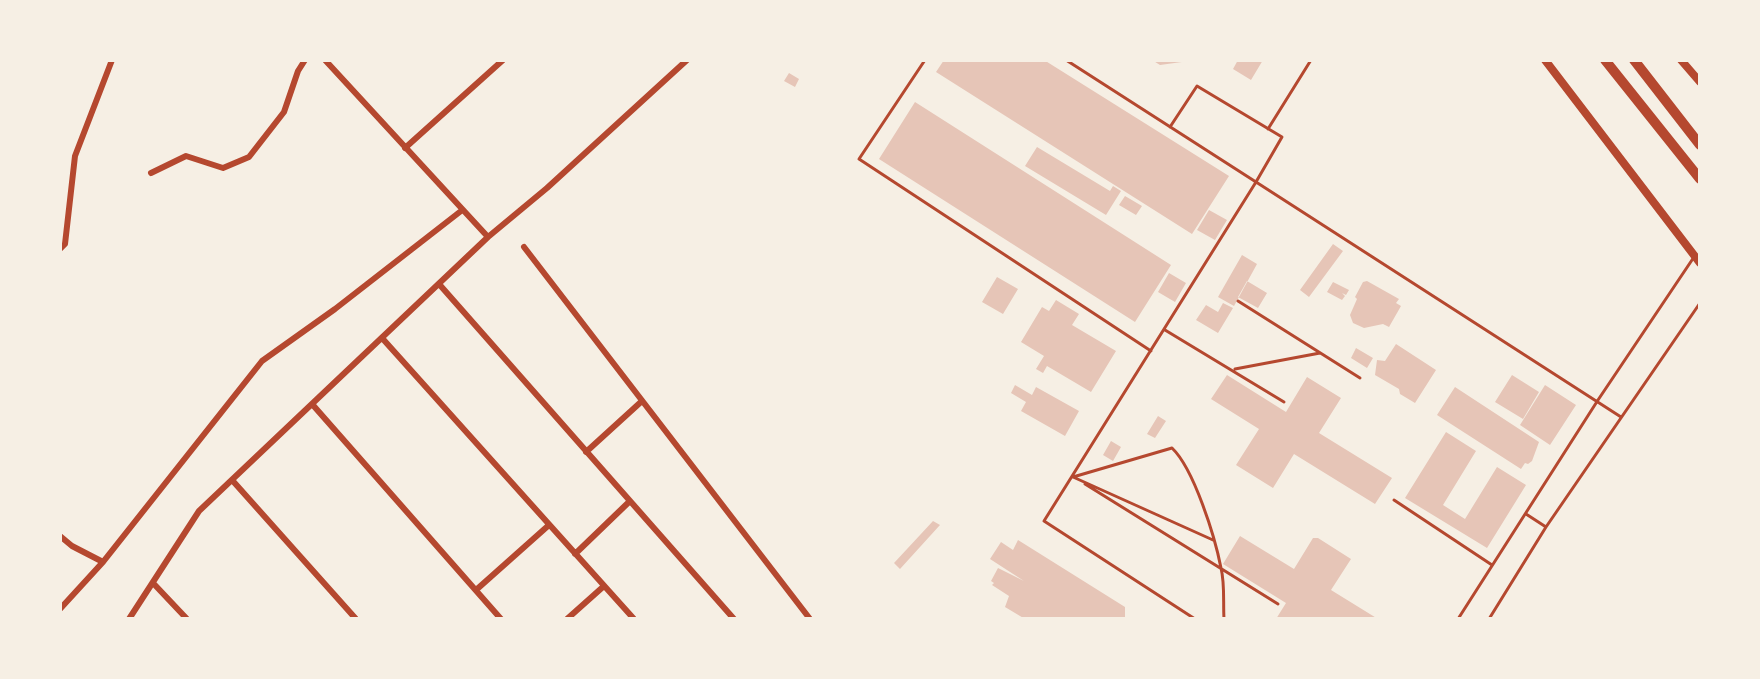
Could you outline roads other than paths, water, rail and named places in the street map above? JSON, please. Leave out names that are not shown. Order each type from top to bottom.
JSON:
[{"type":"highway","points":[[1605,60],[1700,179]]},
{"type":"highway","points":[[1634,60],[1700,145]]},
{"type":"main road","points":[[1545,60],[1697,259]]},
{"type":"main road","points":[[1681,60],[1700,82]]},
{"type":"street","points":[[60,249],[65,244],[75,156],[112,60]]},
{"type":"street","points":[[151,172],[186,156],[223,168],[249,157],[284,112],[298,71],[305,60]]},
{"type":"street","points":[[325,60],[461,211],[488,237]]},
{"type":"street","points":[[129,619],[199,511],[488,237],[547,188],[687,60]]},
{"type":"street","points":[[405,148],[500,61]]},
{"type":"street","points":[[60,609],[103,562],[262,361],[335,309],[461,211]]},
{"type":"street","points":[[524,247],[810,619]]},
{"type":"street","points":[[439,284],[734,619]]},
{"type":"street","points":[[382,338],[634,619]]},
{"type":"street","points":[[586,452],[642,401]]},
{"type":"street","points":[[312,404],[501,619]]},
{"type":"street","points":[[232,480],[356,619]]},
{"type":"street","points":[[575,554],[630,501]]},
{"type":"street","points":[[476,590],[549,525]]},
{"type":"street","points":[[60,536],[72,546],[103,562]]},
{"type":"street","points":[[153,583],[187,619]]},
{"type":"street","points":[[567,619],[604,586]]},
{"type":"lane","points":[[925,60],[859,159],[1151,351]]},
{"type":"lane","points":[[1066,60],[1598,400],[1621,417]]},
{"type":"lane","points":[[1268,129],[1311,60]]},
{"type":"lane","points":[[1170,127],[1197,86],[1282,137],[1165,330],[1044,521],[1195,619]]},
{"type":"lane","points":[[1458,619],[1598,400],[1697,259]]},
{"type":"lane","points":[[1238,301],[1360,378]]},
{"type":"lane","points":[[1489,619],[1546,526],[1700,303]]},
{"type":"lane","points":[[1165,330],[1284,402]]},
{"type":"lane","points":[[1233,370],[1322,352]]},
{"type":"lane","points":[[1073,477],[1172,448],[1184,459],[1222,569],[1224,619]]},
{"type":"lane","points":[[1073,477],[1213,540]]},
{"type":"lane","points":[[1073,477],[1278,604]]},
{"type":"lane","points":[[1394,500],[1492,565]]},
{"type":"lane","points":[[1526,514],[1546,526]]}]
